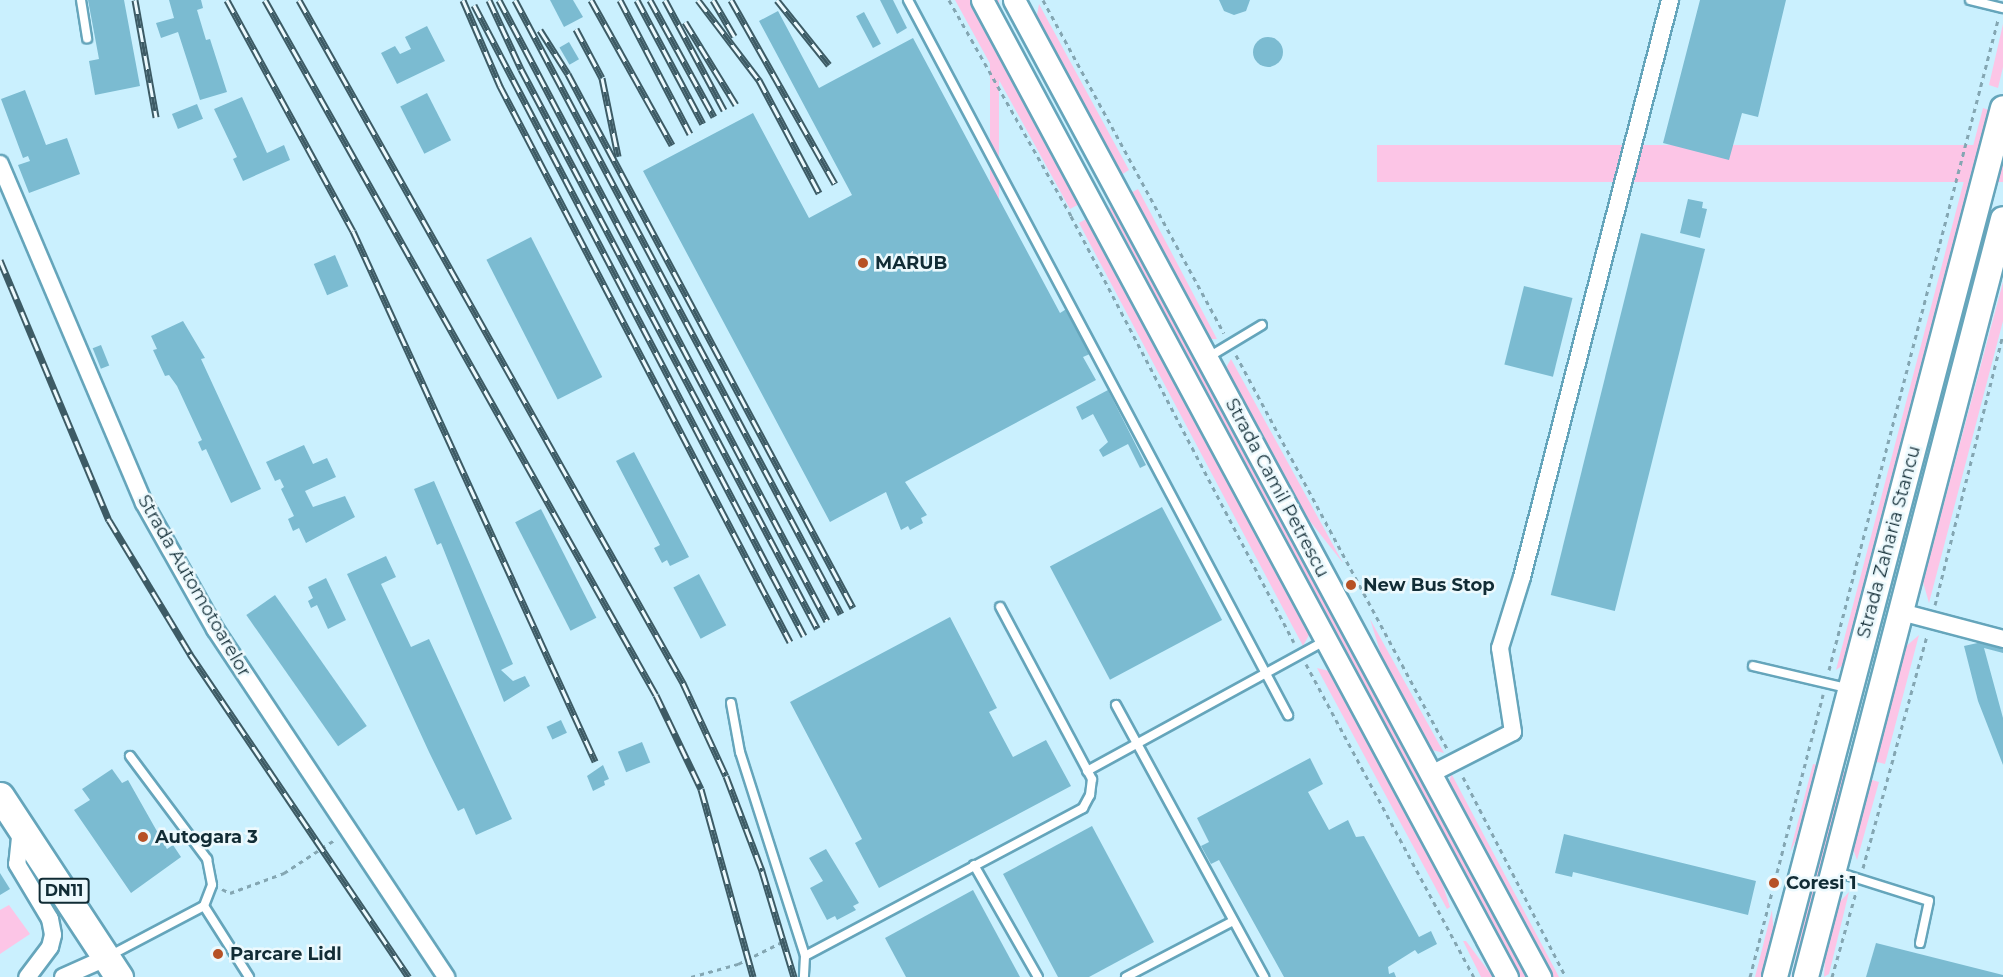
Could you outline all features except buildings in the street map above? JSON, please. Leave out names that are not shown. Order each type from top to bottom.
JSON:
[{"type":"main road","name":"Strada Zaharia Stancu","points":[[1775,977],[2003,108]]},
{"type":"main road","name":"Strada Zaharia Stancu","points":[[1806,977],[2003,219]]},
{"type":"main road","name":"DN11","points":[[0,796],[21,824],[114,967]]},
{"type":"street","name":"Strada Camil Petrescu","points":[[982,0],[1507,977]]},
{"type":"street","name":"Strada Camil Petrescu","points":[[1014,0],[1540,977]]},
{"type":"street","points":[[1431,774],[1512,732],[1500,648],[1522,577],[1670,0]]},
{"type":"street","name":"Strada Automotoarelor","points":[[0,164],[144,503],[215,629],[446,977]]},
{"type":"street","points":[[1901,612],[2003,639]]},
{"type":"street","points":[[21,824],[17,864],[50,918],[53,935],[50,947],[27,977]]},
{"type":"street","points":[[63,977],[114,967]]},
{"type":"lane","points":[[81,0],[87,39]]},
{"type":"lane","points":[[908,0],[1288,715]]},
{"type":"lane","points":[[1970,0],[2002,8]]},
{"type":"lane","points":[[1207,359],[1262,325]]},
{"type":"lane","points":[[805,956],[1083,808],[1090,795],[1092,779],[1000,607]]},
{"type":"lane","points":[[1087,771],[1301,655],[1326,639]]},
{"type":"lane","points":[[1753,666],[1851,689]]},
{"type":"lane","points":[[731,703],[740,752],[805,956],[804,977]]},
{"type":"lane","points":[[1116,705],[1264,977]]},
{"type":"lane","points":[[114,967],[204,906],[212,885],[207,858],[130,756]]},
{"type":"lane","points":[[974,865],[1038,977]]},
{"type":"lane","points":[[1833,870],[1929,901],[1920,943]]},
{"type":"lane","points":[[204,906],[249,977]]},
{"type":"lane","points":[[1126,977],[1233,921]]},
{"type":"path","points":[[949,0],[1071,216],[1301,655],[1474,977]]},
{"type":"path","points":[[1043,0],[1455,762],[1566,977]]},
{"type":"path","points":[[1750,977],[2002,8]]},
{"type":"path","points":[[1832,977],[1931,620],[2003,335]]},
{"type":"path","points":[[212,885],[230,893],[284,873],[349,830]]},
{"type":"path","points":[[691,977],[738,964],[799,934]]},
{"type":"shaded area","points":[[955,0],[970,0],[1083,202],[1070,209]]},
{"type":"shaded area","points":[[990,0],[999,0],[999,222],[990,222]]},
{"type":"shaded area","points":[[1039,4],[1129,170],[1121,175],[1041,33],[1037,15]]},
{"type":"shaded area","points":[[2003,24],[2003,67],[1998,88],[1989,85]]},
{"type":"shaded area","points":[[1983,108],[1992,111],[1846,663],[1836,670]]},
{"type":"shaded area","points":[[1377,145],[2003,145],[2003,182],[1377,182]]},
{"type":"shaded area","points":[[1138,189],[1217,339],[1208,339],[1129,194]]},
{"type":"shaded area","points":[[1116,204],[1526,977],[1517,977],[1109,208]]},
{"type":"shaded area","points":[[1091,216],[1309,623],[1309,635],[1303,646],[1079,223]]},
{"type":"shaded area","points":[[2003,282],[2003,321],[1929,603],[1923,582]]},
{"type":"shaded area","points":[[1231,359],[1343,563],[1309,520],[1230,380],[1227,366]]},
{"type":"shaded area","points":[[1370,619],[1444,753],[1432,750],[1385,667]]},
{"type":"shaded area","points":[[1919,635],[1885,764],[1873,761],[1904,648]]},
{"type":"shaded area","points":[[1317,668],[1337,673],[1428,840],[1450,907],[1447,909]]},
{"type":"shaded area","points":[[1813,764],[1824,766],[1807,819],[1790,852]]},
{"type":"shaded area","points":[[1839,770],[1848,772],[1800,977],[1791,977]]},
{"type":"shaded area","points":[[1451,773],[1559,977],[1551,977],[1449,786]]},
{"type":"shaded area","points":[[1869,779],[1879,782],[1857,860],[1852,846]]},
{"type":"shaded area","points":[[1849,892],[1829,974],[1824,977],[1826,944],[1836,906]]},
{"type":"shaded area","points":[[9,905],[30,934],[0,954],[0,910]]},
{"type":"shaded area","points":[[1772,910],[1774,940],[1766,977],[1755,977]]},
{"type":"shaded area","points":[[1463,941],[1466,941],[1493,977],[1481,977]]},
{"type":"railway","points":[[135,0],[156,117]]},
{"type":"railway","points":[[227,0],[353,231],[595,761]]},
{"type":"railway","points":[[265,0],[656,695],[701,789],[753,977]]},
{"type":"railway","points":[[299,0],[683,683],[726,776],[762,871],[794,977]]},
{"type":"railway","points":[[463,0],[500,86],[790,642]]},
{"type":"railway","points":[[489,0],[521,69],[817,628]]},
{"type":"railway","points":[[499,0],[827,621]]},
{"type":"railway","points":[[515,0],[841,614]]},
{"type":"railway","points":[[591,0],[672,145]]},
{"type":"railway","points":[[620,0],[690,134]]},
{"type":"railway","points":[[637,0],[703,124]]},
{"type":"railway","points":[[650,0],[714,117]]},
{"type":"railway","points":[[665,0],[724,110]]},
{"type":"railway","points":[[698,0],[759,80],[819,193]]},
{"type":"railway","points":[[713,0],[734,36]]},
{"type":"railway","points":[[731,0],[835,184]]},
{"type":"railway","points":[[777,0],[829,65]]},
{"type":"railway","points":[[474,5],[804,636]]},
{"type":"railway","points":[[685,22],[736,105]]},
{"type":"railway","points":[[576,29],[602,78],[618,156]]},
{"type":"railway","points":[[540,30],[568,74],[853,608]]},
{"type":"railway","points":[[0,260],[109,520],[190,654],[409,977]]},
{"type":"place","name":"MARUB","points":[[863,263]]},
{"type":"place","name":"New Bus Stop","points":[[1351,585]]},
{"type":"place","name":"Autogara 3","points":[[143,837]]},
{"type":"place","name":"Coresi 1","points":[[1774,883]]},
{"type":"place","name":"Parcare Lidl","points":[[218,954]]}]
